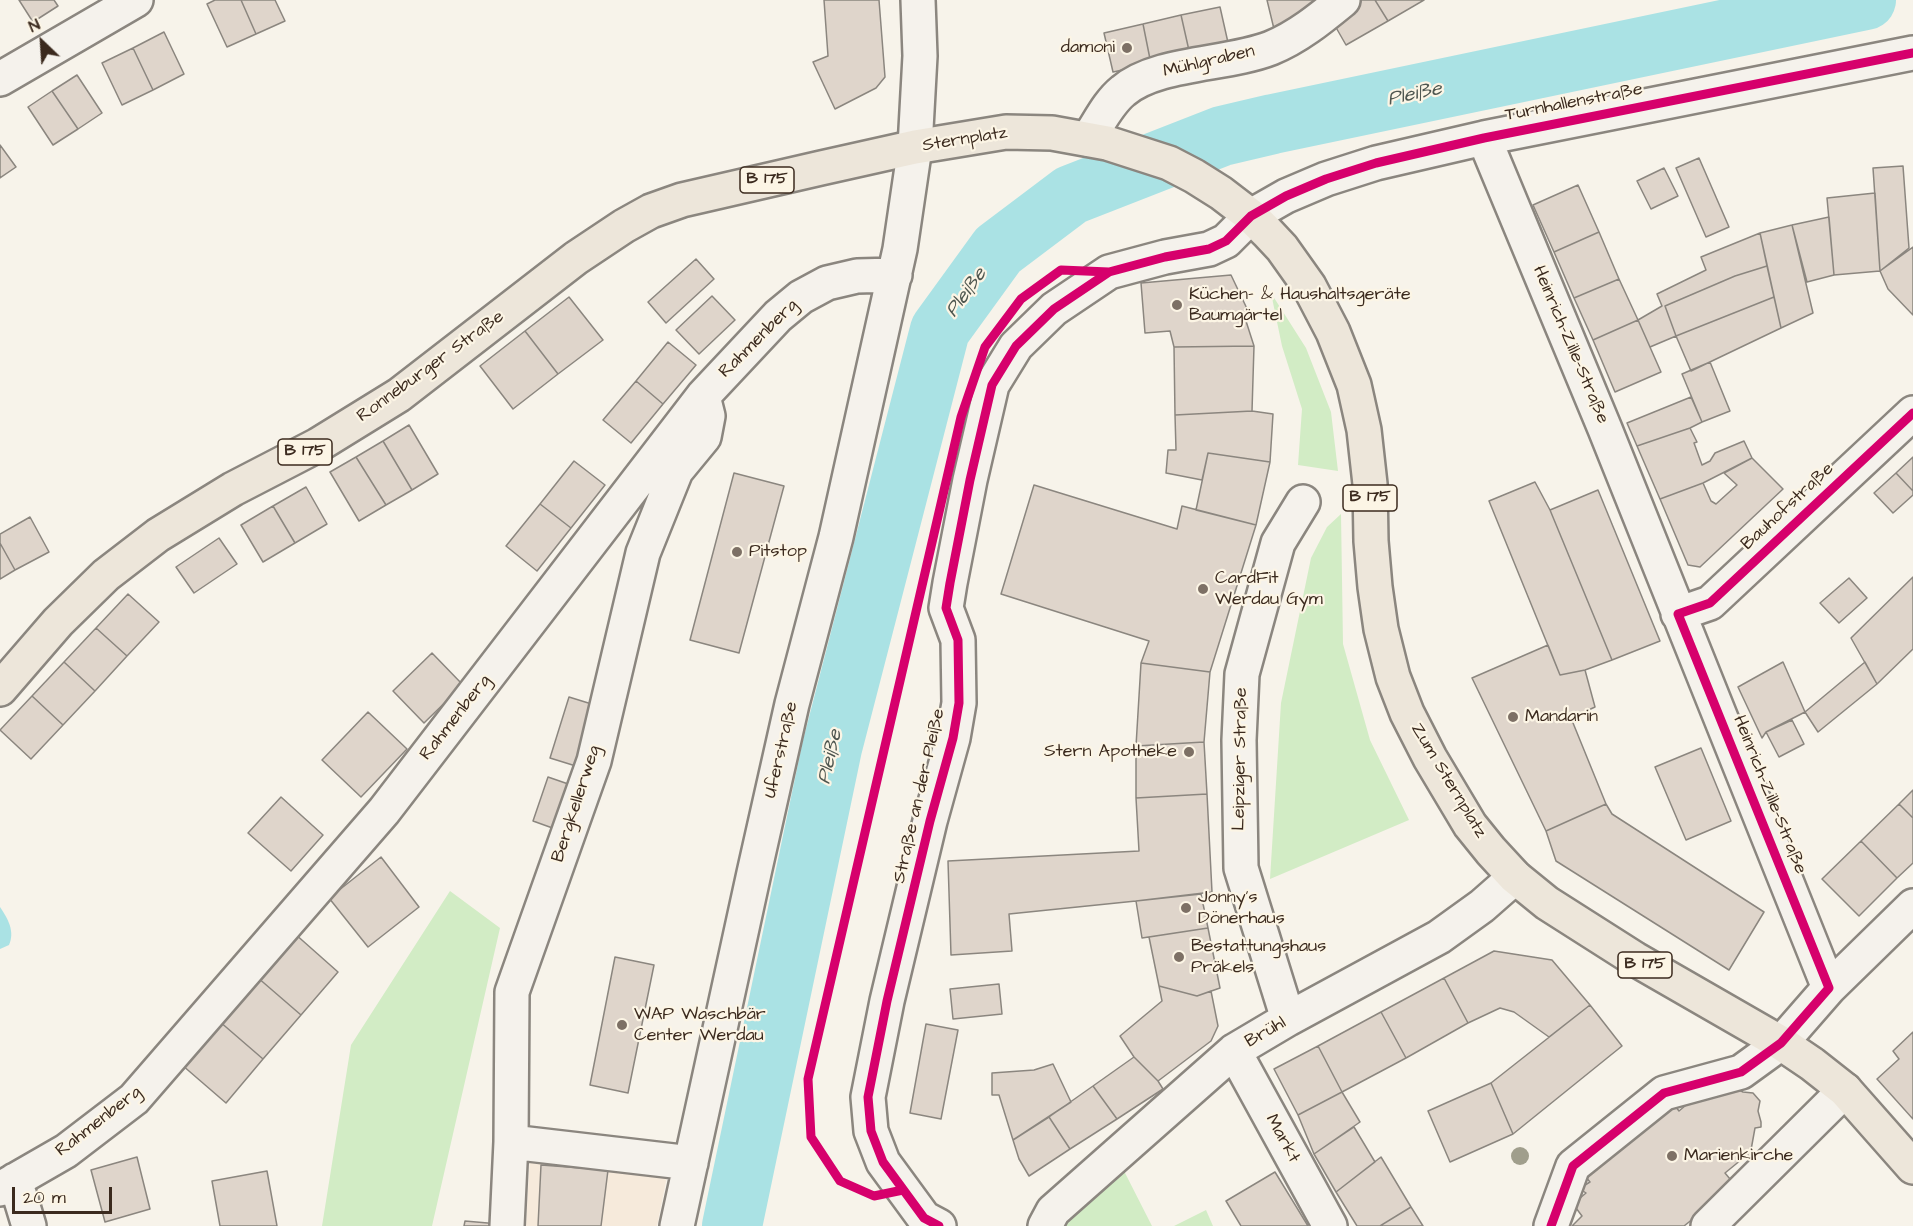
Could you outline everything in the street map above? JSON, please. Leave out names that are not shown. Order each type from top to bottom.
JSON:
[{"type":"main road","name":"Sternplatz","points":[[915,147],[1006,132],[1052,133],[1098,141]]},
{"type":"main road","name":"B 175","points":[[1098,141],[1169,163],[1221,193],[1251,216]]},
{"type":"main road","name":"Ronneburger Straße","points":[[0,689],[58,622],[106,575],[158,535],[233,489],[318,446],[399,395],[576,258],[624,226],[682,200],[915,147]]},
{"type":"main road","name":"Zum Sternplatz","points":[[1251,216],[1282,248],[1310,286],[1333,332],[1354,385],[1365,441],[1370,484],[1371,541],[1378,608],[1393,677],[1403,704],[1430,758],[1459,808],[1491,851],[1515,877],[1547,903],[1653,970],[1781,1043],[1845,1090],[1913,1167]]},
{"type":"street","points":[[0,79],[136,0]]},
{"type":"street","points":[[915,147],[920,56],[918,0]]},
{"type":"street","name":"Mühlgraben","points":[[1098,141],[1114,100],[1135,83],[1158,73],[1271,48],[1304,30],[1343,0]]},
{"type":"street","name":"Turnhallenstraße","points":[[1251,216],[1286,196],[1326,179],[1376,163],[1484,138],[1913,53]]},
{"type":"street","name":"Heinrich-Zille-Straße","points":[[1484,138],[1605,429],[1829,988]]},
{"type":"street","name":"Sternplatz","points":[[895,275],[915,147]]},
{"type":"street","name":"Straße an der Pleiße","points":[[939,1226],[924,1218],[883,1162],[871,1131],[868,1097],[930,821],[953,738],[959,703],[958,640],[946,608],[970,480],[992,385],[1016,346],[1054,309],[1109,272],[1166,256],[1209,249],[1226,241],[1251,216]]},
{"type":"street","name":"Rahmenberg","points":[[29,1226],[7,1185],[66,1151],[134,1099],[384,811],[703,396],[778,316],[801,297],[827,283],[847,278],[895,275]]},
{"type":"street","name":"Uferstraße","points":[[677,1226],[792,704],[836,537],[895,275]]},
{"type":"street","name":"Bergkellerweg","points":[[507,1226],[512,1142],[512,992],[594,761],[643,553],[676,471],[704,437],[708,416],[703,396]]},
{"type":"street","name":"Bauhofstraße","points":[[1678,614],[1710,603],[1913,413]]},
{"type":"street","name":"Leipziger Straße","points":[[1288,1019],[1241,868],[1239,740],[1242,675],[1278,543],[1303,502]]},
{"type":"street","name":"Brühl","points":[[1045,1226],[1053,1211],[1234,1051],[1288,1019],[1439,938],[1482,906],[1515,877]]},
{"type":"street","points":[[1551,1226],[1573,1166],[1664,1093],[1741,1072],[1781,1043],[1829,988],[1913,906]]},
{"type":"street","name":"Markt","points":[[1234,1051],[1330,1226]]},
{"type":"street","points":[[1708,1226],[1845,1090]]},
{"type":"street","points":[[512,1142],[691,1163]]},
{"type":"shaded area","points":[[530,1157],[667,1176],[657,1226],[526,1226]]},
{"type":"green space","points":[[1271,293],[1306,348],[1331,412],[1338,471],[1298,465],[1302,409],[1282,346]]},
{"type":"green space","points":[[1341,514],[1343,644],[1370,740],[1409,820],[1270,879],[1281,703],[1311,558],[1327,527]]},
{"type":"green space","points":[[450,891],[500,928],[432,1226],[322,1226],[351,1045]]},
{"type":"green space","points":[[1123,1169],[1152,1226],[1057,1226]]},
{"type":"green space","points":[[1206,1210],[1213,1226],[1174,1226]]},
{"type":"water","points":[[0,907],[11,930],[11,940],[9,945],[0,949]]},
{"type":"building","points":[[19,0],[54,0],[58,6],[33,22]]},
{"type":"building","points":[[215,0],[241,0],[256,34],[227,47],[207,4]]},
{"type":"building","points":[[241,0],[275,0],[285,21],[256,34]]},
{"type":"building","points":[[824,0],[879,0],[885,77],[876,88],[835,109],[813,62],[828,56]]},
{"type":"building","points":[[1267,0],[1321,0],[1274,29]]},
{"type":"building","points":[[1360,0],[1375,0],[1388,21],[1346,45],[1330,17]]},
{"type":"building","points":[[1375,0],[1424,0],[1388,21]]},
{"type":"building","points":[[1220,7],[1229,47],[1190,55],[1181,15]]},
{"type":"building","points":[[1181,15],[1190,55],[1151,64],[1143,24]]},
{"type":"building","points":[[1143,24],[1151,64],[1113,72],[1104,33]]},
{"type":"building","points":[[164,32],[184,74],[153,90],[133,48]]},
{"type":"building","points":[[133,48],[153,90],[122,105],[102,63]]},
{"type":"building","points":[[77,75],[102,113],[78,129],[52,91]]},
{"type":"building","points":[[52,91],[78,129],[53,145],[28,107]]},
{"type":"building","points":[[0,145],[16,167],[0,178]]},
{"type":"building","points":[[1699,158],[1729,227],[1706,237],[1676,168]]},
{"type":"building","points":[[1903,166],[1909,248],[1880,271],[1873,168]]},
{"type":"building","points":[[1664,168],[1678,196],[1651,209],[1637,181]]},
{"type":"building","points":[[1578,185],[1599,232],[1554,252],[1533,205]]},
{"type":"building","points":[[1875,193],[1880,271],[1834,275],[1827,198]]},
{"type":"building","points":[[1829,217],[1834,275],[1807,282],[1792,225]]},
{"type":"building","points":[[1792,225],[1813,313],[1781,328],[1760,233]]},
{"type":"building","points":[[1599,232],[1619,279],[1574,298],[1554,252]]},
{"type":"building","points":[[1760,233],[1767,266],[1735,276],[1665,306],[1676,336],[1650,347],[1638,320],[1662,306],[1657,294],[1706,270],[1701,257]]},
{"type":"building","points":[[1913,247],[1913,315],[1888,289],[1880,271]]},
{"type":"building","points":[[696,259],[714,279],[666,323],[648,302]]},
{"type":"building","points":[[1767,266],[1774,297],[1676,336],[1665,306],[1735,276]]},
{"type":"building","points":[[1231,275],[1250,315],[1245,318],[1254,346],[1174,347],[1170,331],[1145,333],[1141,283]]},
{"type":"building","points":[[1619,279],[1638,320],[1593,340],[1574,298]]},
{"type":"building","points":[[712,296],[735,320],[699,354],[676,330]]},
{"type":"building","points":[[569,297],[603,340],[558,374],[525,331]]},
{"type":"building","points":[[1774,297],[1781,328],[1691,371],[1676,336]]},
{"type":"building","points":[[1638,320],[1661,372],[1615,392],[1593,340]]},
{"type":"building","points":[[525,331],[558,374],[513,409],[480,366]]},
{"type":"building","points":[[668,342],[696,365],[663,404],[636,381]]},
{"type":"building","points":[[1254,346],[1252,411],[1175,415],[1174,347]]},
{"type":"building","points":[[1710,362],[1730,411],[1702,422],[1682,374]]},
{"type":"building","points":[[636,381],[663,404],[631,443],[603,420]]},
{"type":"building","points":[[1691,397],[1702,422],[1637,446],[1627,423]]},
{"type":"building","points":[[1252,411],[1273,414],[1270,462],[1208,453],[1202,480],[1166,473],[1168,450],[1176,450],[1175,415]]},
{"type":"building","points":[[409,425],[438,474],[412,490],[383,441]]},
{"type":"building","points":[[1690,428],[1697,442],[1694,443],[1702,465],[1710,461],[1715,453],[1744,441],[1752,458],[1703,483],[1660,499],[1637,446]]},
{"type":"building","points":[[383,441],[412,490],[386,505],[356,457]]},
{"type":"building","points":[[1208,453],[1270,462],[1256,525],[1196,510]]},
{"type":"building","points":[[356,457],[386,505],[359,521],[330,472]]},
{"type":"building","points":[[1913,457],[1913,491],[1896,473]]},
{"type":"building","points":[[1752,458],[1783,489],[1700,567],[1688,565],[1660,499],[1703,483],[1711,501],[1716,504],[1737,485],[1724,473]]},
{"type":"building","points":[[574,461],[605,485],[571,528],[540,504]]},
{"type":"building","points":[[734,473],[784,486],[739,653],[690,640]]},
{"type":"building","points":[[1896,473],[1913,491],[1913,495],[1893,513],[1874,493]]},
{"type":"building","points":[[1535,482],[1550,510],[1612,660],[1585,670],[1560,675],[1489,501]]},
{"type":"building","points":[[1034,485],[1177,529],[1182,506],[1256,525],[1210,672],[1141,663],[1149,641],[1001,594]]},
{"type":"building","points":[[306,487],[327,524],[295,543],[273,506]]},
{"type":"building","points":[[1598,490],[1660,641],[1612,660],[1550,510]]},
{"type":"building","points":[[540,504],[571,528],[537,571],[506,546]]},
{"type":"building","points":[[273,506],[295,543],[263,562],[241,525]]},
{"type":"building","points":[[30,517],[49,552],[15,570],[0,543],[0,534]]},
{"type":"building","points":[[219,538],[237,564],[194,593],[176,567]]},
{"type":"building","points":[[0,543],[15,570],[0,579]]},
{"type":"building","points":[[1913,577],[1913,649],[1877,684],[1851,638]]},
{"type":"building","points":[[1849,578],[1867,598],[1839,623],[1820,603]]},
{"type":"building","points":[[128,594],[159,622],[127,656],[96,628]]},
{"type":"building","points":[[96,628],[127,656],[95,691],[64,662]]},
{"type":"building","points":[[1548,645],[1560,675],[1585,670],[1595,707],[1571,718],[1606,804],[1546,831],[1472,678]]},
{"type":"building","points":[[432,653],[463,685],[424,723],[393,691]]},
{"type":"building","points":[[64,662],[95,691],[63,725],[32,696]]},
{"type":"building","points":[[1783,662],[1805,712],[1766,732],[1762,738],[1738,687]]},
{"type":"building","points":[[1865,662],[1877,684],[1818,732],[1805,712]]},
{"type":"building","points":[[1141,663],[1210,672],[1204,742],[1136,746]]},
{"type":"building","points":[[32,696],[63,725],[31,759],[0,730]]},
{"type":"building","points":[[569,697],[598,706],[579,767],[550,758]]},
{"type":"building","points":[[368,712],[407,749],[361,797],[322,760]]},
{"type":"building","points":[[1792,720],[1804,744],[1779,757],[1766,732]]},
{"type":"building","points":[[1204,742],[1207,794],[1136,798],[1136,746]]},
{"type":"building","points":[[1701,748],[1731,821],[1686,840],[1655,767]]},
{"type":"building","points":[[548,777],[574,786],[558,830],[533,821]]},
{"type":"building","points":[[1913,790],[1913,818],[1899,804]]},
{"type":"building","points":[[1207,794],[1212,892],[1009,914],[1012,951],[951,955],[948,861],[1139,851],[1136,798]]},
{"type":"building","points":[[281,797],[323,835],[291,871],[248,833]]},
{"type":"building","points":[[1606,804],[1612,814],[1764,912],[1729,970],[1556,861],[1546,831]]},
{"type":"building","points":[[1899,804],[1913,818],[1913,863],[1897,878],[1861,841]]},
{"type":"building","points":[[1861,841],[1897,878],[1859,916],[1822,879]]},
{"type":"building","points":[[381,857],[419,907],[368,947],[329,898]]},
{"type":"building","points":[[1201,894],[1208,928],[1142,938],[1136,901]]},
{"type":"building","points":[[1208,928],[1220,988],[1197,996],[1159,986],[1149,937]]},
{"type":"building","points":[[294,933],[338,972],[301,1015],[257,977]]},
{"type":"building","points":[[1494,951],[1552,960],[1590,1005],[1549,1037],[1514,1012],[1500,1008],[1468,1023],[1444,978]]},
{"type":"building","name":"WAP Waschbär Center Werdau","points":[[615,957],[654,965],[628,1093],[590,1085]]},
{"type":"building","points":[[257,977],[301,1015],[263,1059],[219,1021]]},
{"type":"building","points":[[1444,978],[1468,1023],[1406,1058],[1381,1012]]},
{"type":"building","points":[[999,984],[1002,1014],[953,1019],[950,989]]},
{"type":"building","points":[[1159,986],[1197,996],[1211,991],[1218,1026],[1211,1041],[1158,1081],[1134,1057],[1120,1036],[1162,1001]]},
{"type":"building","points":[[1590,1005],[1622,1046],[1513,1134],[1491,1083]]},
{"type":"building","points":[[1381,1012],[1406,1058],[1342,1092],[1318,1046]]},
{"type":"building","points":[[219,1021],[263,1059],[226,1103],[182,1065]]},
{"type":"building","points":[[926,1024],[958,1030],[941,1119],[910,1113]]},
{"type":"building","points":[[1913,1032],[1913,1119],[1877,1079],[1899,1059],[1893,1051]]},
{"type":"building","points":[[1318,1046],[1342,1092],[1298,1115],[1274,1069]]},
{"type":"building","points":[[1134,1057],[1163,1089],[1117,1119],[1093,1086]]},
{"type":"building","points":[[1053,1064],[1071,1102],[1013,1140],[999,1095],[992,1095],[992,1073],[1034,1070]]},
{"type":"building","points":[[1491,1083],[1513,1134],[1450,1162],[1428,1111]]},
{"type":"building","points":[[1093,1086],[1117,1119],[1070,1149],[1049,1117]]},
{"type":"building","name":"Marienkirche","points":[[1733,1087],[1743,1092],[1753,1093],[1760,1101],[1758,1111],[1761,1122],[1761,1127],[1755,1128],[1751,1150],[1755,1152],[1752,1157],[1747,1155],[1725,1173],[1735,1185],[1684,1226],[1572,1226],[1582,1216],[1573,1204],[1586,1193],[1580,1189],[1580,1185],[1590,1182],[1580,1170],[1669,1098],[1679,1111],[1699,1094]]},
{"type":"building","points":[[1342,1092],[1360,1122],[1314,1154],[1298,1115]]},
{"type":"building","points":[[1049,1117],[1070,1149],[1029,1176],[1019,1159],[1013,1140]]},
{"type":"building","points":[[1354,1127],[1375,1162],[1336,1192],[1314,1154]]},
{"type":"building","points":[[137,1157],[150,1209],[105,1222],[91,1170]]},
{"type":"building","points":[[1381,1157],[1411,1207],[1380,1226],[1357,1226],[1336,1192]]},
{"type":"building","points":[[541,1165],[608,1170],[601,1226],[538,1226]]},
{"type":"building","points":[[267,1171],[277,1226],[220,1226],[212,1181]]},
{"type":"building","points":[[1275,1172],[1308,1226],[1241,1226],[1226,1201]]},
{"type":"building","points":[[1411,1207],[1423,1226],[1380,1226]]},
{"type":"building","points":[[465,1221],[499,1224],[499,1226],[464,1226]]},
{"type":"waterway","name":"Pleiße","points":[[732,1226],[832,748],[940,330],[998,250],[1071,195],[1222,136],[1866,0]]},
{"type":"cycle path","points":[[939,1226],[924,1218],[883,1162],[871,1131],[868,1097],[887,1001],[930,821],[953,738],[959,703],[958,640],[946,608],[970,480],[992,385],[1016,346],[1054,309],[1109,272],[1165,257],[1209,249],[1226,241],[1251,216],[1286,196],[1326,179],[1376,163],[1484,138],[1913,53]]},
{"type":"cycle path","points":[[903,1190],[874,1196],[840,1181],[811,1137],[808,1079],[961,417],[985,347],[1021,299],[1061,270],[1109,272]]},
{"type":"cycle path","points":[[1551,1226],[1573,1166],[1664,1093],[1741,1072],[1781,1043],[1829,988],[1678,614],[1710,603],[1913,413]]},
{"type":"place","name":"damoni","points":[[1127,48]]},
{"type":"place","name":"Küchen- & Haushaltsgeräte Baumgärtel","points":[[1177,305]]},
{"type":"place","name":"Pitstop","points":[[737,552]]},
{"type":"place","name":"CardFit Werdau Gym","points":[[1203,589]]},
{"type":"place","name":"Mandarin","points":[[1513,717]]},
{"type":"place","name":"Stern Apotheke","points":[[1189,752]]},
{"type":"place","name":"Jonny's Dönerhaus","points":[[1186,908]]},
{"type":"place","name":"Bestattungshaus Präkels","points":[[1179,957]]},
{"type":"place","name":"WAP Waschbär Center Werdau","points":[[622,1025]]},
{"type":"place","name":"Marienkirche","points":[[1672,1156]]}]
